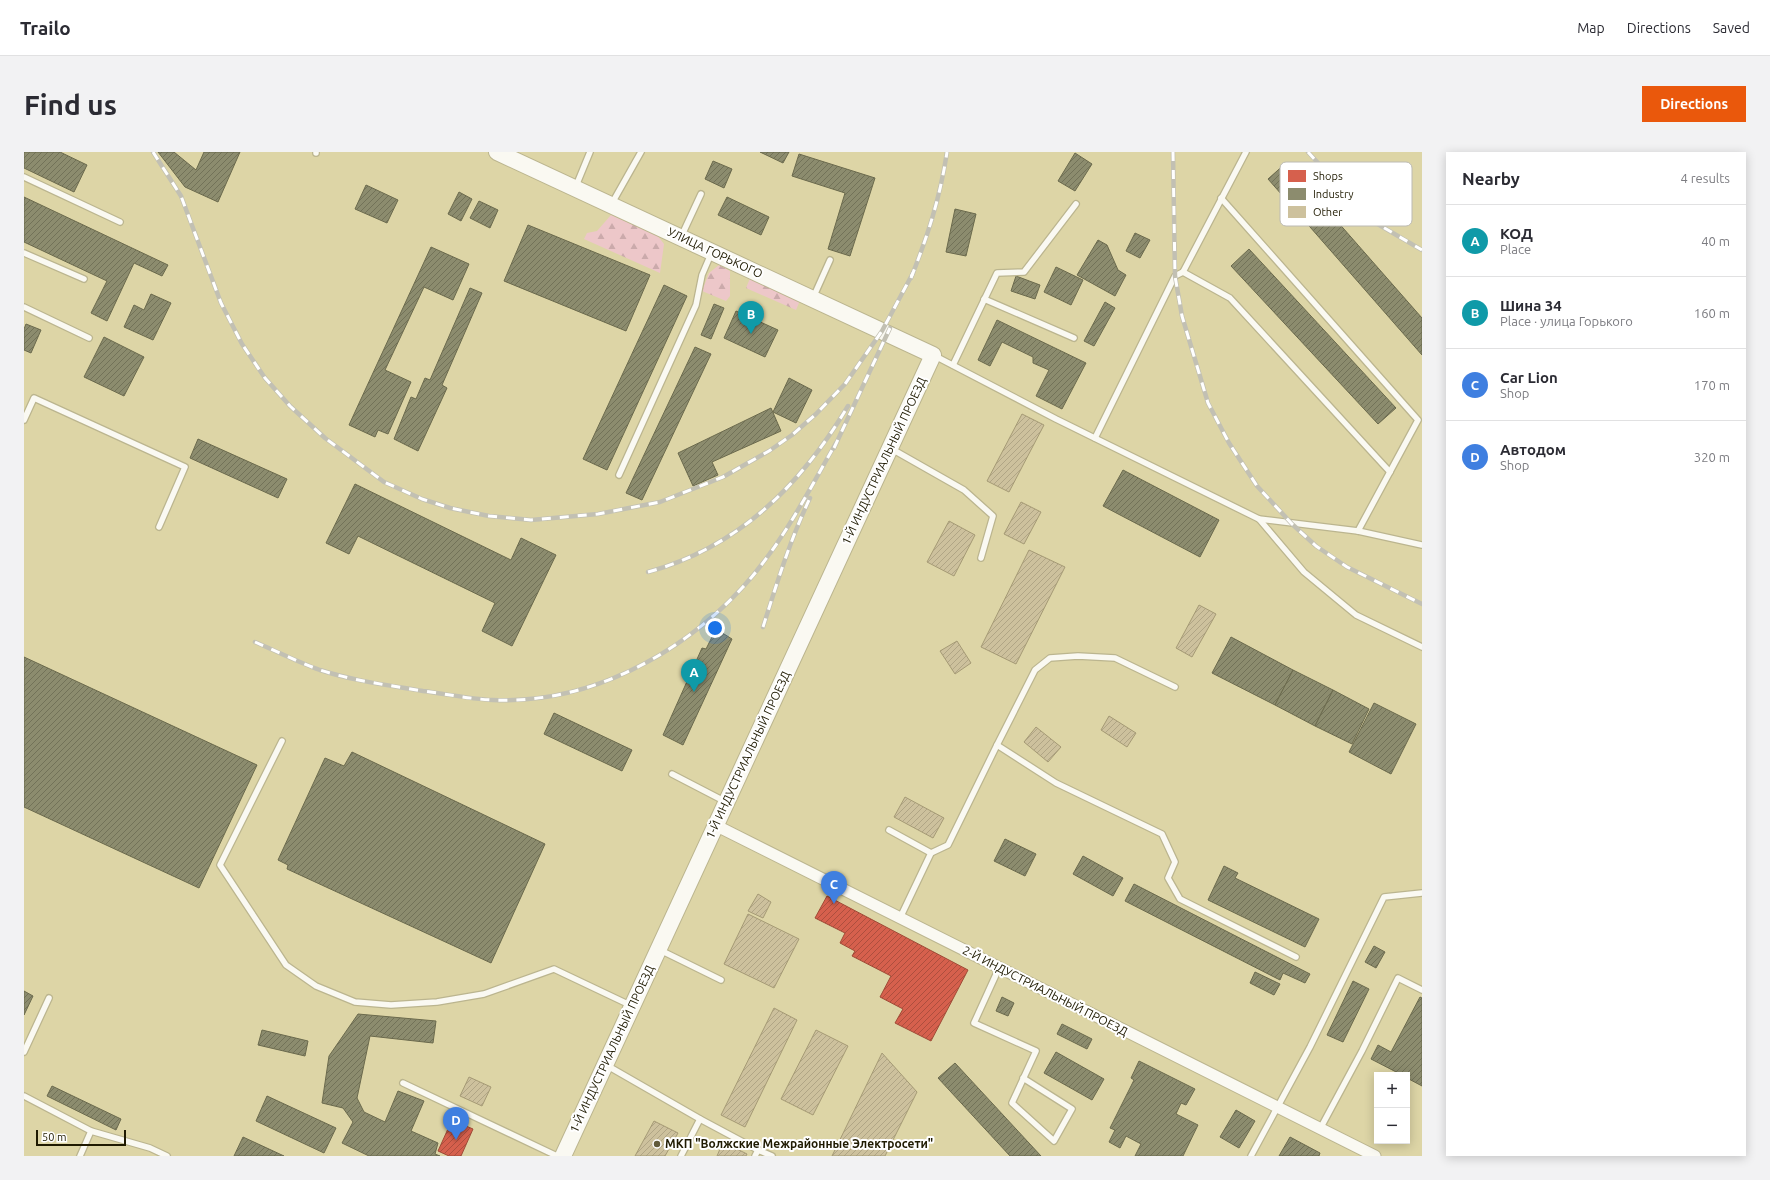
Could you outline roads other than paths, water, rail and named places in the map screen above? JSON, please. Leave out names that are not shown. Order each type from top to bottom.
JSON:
[{"type":"street","name":"УЛИЦА ГОРЬКОГО","points":[[497,152],[933,355]]},
{"type":"street","name":"1-Й ИНДУСТРИАЛЬНЫЙ ПРОЕЗД","points":[[563,1156],[933,355]]},
{"type":"street","name":"2-Й ИНДУСТРИАЛЬНЫЙ ПРОЕЗД","points":[[715,825],[1374,1156]]},
{"type":"lane","points":[[575,188],[590,152]]},
{"type":"lane","points":[[611,205],[641,152]]},
{"type":"lane","points":[[1095,438],[1175,276],[1183,272],[1246,152]]},
{"type":"lane","points":[[24,177],[120,222]]},
{"type":"lane","points":[[681,238],[701,194]]},
{"type":"lane","points":[[1222,198],[1418,420],[1358,532]]},
{"type":"lane","points":[[953,365],[997,273],[1024,272],[1076,204]]},
{"type":"lane","points":[[618,475],[696,305],[702,274],[712,252]]},
{"type":"lane","points":[[24,253],[84,278]]},
{"type":"lane","points":[[813,299],[830,260]]},
{"type":"lane","points":[[1183,272],[1230,298],[1390,472]]},
{"type":"lane","points":[[984,299],[1074,338]]},
{"type":"lane","points":[[24,307],[88,338]]},
{"type":"lane","points":[[933,355],[1095,438],[1259,519],[1358,532],[1422,545]]},
{"type":"lane","points":[[24,420],[34,398],[185,467],[159,528]]},
{"type":"lane","points":[[890,448],[964,490],[993,516],[981,558]]},
{"type":"lane","points":[[1259,519],[1304,572],[1356,615],[1422,647]]},
{"type":"lane","points":[[900,918],[931,853],[948,845],[1035,670],[1050,658],[1078,656],[1115,658],[1175,687]]},
{"type":"lane","points":[[282,741],[220,865],[286,965],[316,986],[355,1002],[391,1005],[444,1001],[484,994],[554,969],[632,1006]]},
{"type":"lane","points":[[997,745],[1056,783],[1162,834],[1175,862],[1168,878],[1180,899],[1296,958]]},
{"type":"lane","points":[[672,774],[726,802]]},
{"type":"lane","points":[[890,830],[931,853]]},
{"type":"lane","points":[[1251,1156],[1276,1107],[1310,1047],[1384,896],[1422,893]]},
{"type":"lane","points":[[658,949],[721,980]]},
{"type":"lane","points":[[999,968],[974,1023],[1036,1051],[1012,1103],[1054,1141],[1072,1108],[1024,1078]]},
{"type":"lane","points":[[1320,1129],[1362,1051],[1398,978],[1422,990]]},
{"type":"lane","points":[[24,1052],[48,998]]},
{"type":"lane","points":[[605,1065],[700,1119],[772,1156]]},
{"type":"lane","points":[[403,1082],[557,1156]]},
{"type":"lane","points":[[24,1096],[91,1131],[150,1148],[167,1156]]},
{"type":"lane","points":[[681,1156],[700,1119]]},
{"type":"lane","points":[[80,1156],[91,1131]]},
{"type":"lane","points":[[755,1156],[758,1150]]},
{"type":"railway","points":[[153,152],[181,196],[221,303],[242,344],[265,378],[290,406],[325,438],[384,482],[422,499],[450,508],[489,516],[531,520],[598,514],[660,502],[723,477],[769,451],[792,435],[816,414],[845,384],[882,331],[913,273]]},
{"type":"railway","points":[[911,278],[933,216],[947,152]]},
{"type":"railway","points":[[1173,152],[1175,276],[1182,316],[1208,403],[1229,443],[1257,486],[1292,524],[1316,546],[1347,567],[1422,604]]},
{"type":"railway","points":[[1308,152],[1317,162]]},
{"type":"railway","points":[[1381,226],[1422,250]]},
{"type":"railway","points":[[834,448],[890,328]]},
{"type":"railway","points":[[648,572],[681,561],[711,547],[739,529],[764,509],[788,487],[810,462],[830,435],[848,406]]},
{"type":"railway","points":[[255,642],[304,664],[333,674],[384,685],[475,699],[528,699],[563,694],[597,684],[630,671],[661,654],[690,635],[742,588],[756,572],[781,537],[836,443]]},
{"type":"railway","points":[[763,627],[790,546],[810,498]]},
{"type":"place","name":"Шина 34","points":[[751,334]]},
{"type":"place","name":"КОД","points":[[694,692]]},
{"type":"place","name":"Car Lion","points":[[834,904]]},
{"type":"place","name":"Автодом","points":[[456,1140]]},
{"type":"place","name":"МКП \"Волжские Межрайонные Электросети\"","points":[[657,1144]]}]
